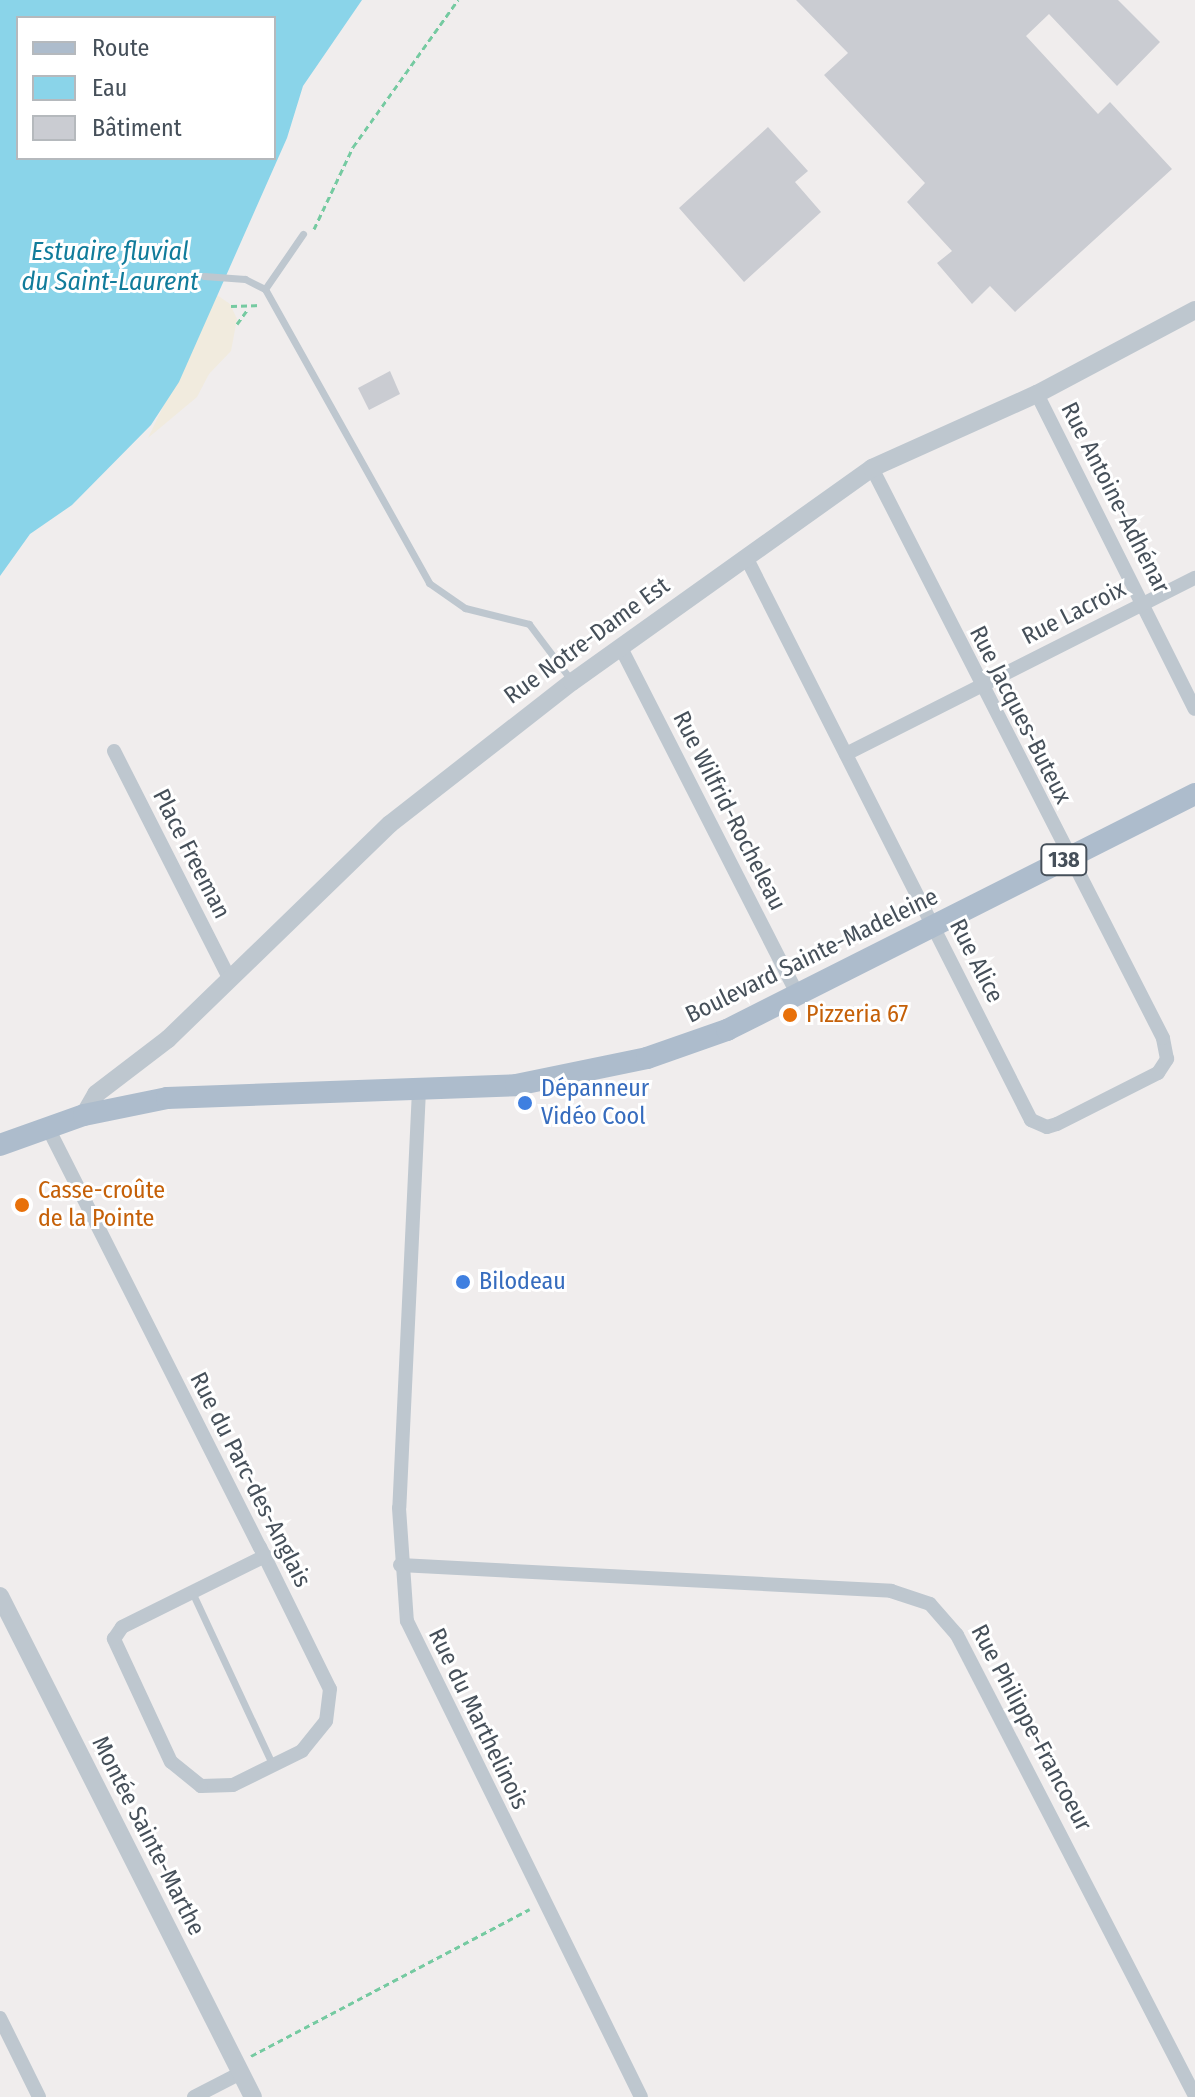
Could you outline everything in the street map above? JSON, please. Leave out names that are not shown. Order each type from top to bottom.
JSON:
[{"type":"main road","name":"Boulevard Sainte-Madeleine","points":[[47,1126],[84,1115],[186,1096],[516,1085],[620,1066],[708,1038],[1195,794]]},
{"type":"main road","name":"138","points":[[0,1145],[47,1126]]},
{"type":"street","name":"Rue Notre-Dame Est","points":[[84,1115],[96,1094],[149,1056],[390,824],[572,682],[872,468],[1037,394],[1195,310]]},
{"type":"street","name":"Rue Antoine-Adhénar","points":[[1037,394],[1195,709]]},
{"type":"street","name":"Rue Jacques-Buteux","points":[[872,468],[1068,858],[1163,1038],[1164,1067]]},
{"type":"street","name":"Rue Alice","points":[[747,559],[1036,1123],[1057,1124],[1164,1067]]},
{"type":"street","name":"Rue Lacroix","points":[[846,754],[1195,578]]},
{"type":"street","name":"Rue Wilfrid-Rocheleau","points":[[621,648],[798,995]]},
{"type":"street","name":"Place Freeman","points":[[114,751],[229,978]]},
{"type":"street","name":"Rue du Marthelinois","points":[[419,1090],[400,1565],[413,1638],[641,2097]]},
{"type":"street","name":"Rue du Parc-des-Anglais","points":[[47,1126],[323,1673],[331,1700],[326,1721],[310,1745],[224,1788],[198,1785],[171,1762],[114,1644],[122,1627],[192,1592]]},
{"type":"street","points":[[192,1592],[265,1556]]},
{"type":"street","name":"Rue Philippe-Francoeur","points":[[400,1565],[891,1591],[930,1604],[957,1635],[1195,2096]]},
{"type":"street","name":"Montée Sainte-Marthe","points":[[0,1596],[253,2097]]},
{"type":"street","points":[[0,2018],[39,2097]]},
{"type":"street","points":[[194,2097],[241,2073]]},
{"type":"lane","points":[[265,289],[302,236]]},
{"type":"lane","points":[[204,276],[245,279],[265,289],[295,351],[339,414],[425,578],[445,598],[465,608],[529,624],[572,682]]},
{"type":"lane","points":[[192,1592],[273,1766]]},
{"type":"path","points":[[302,236],[305,242],[311,237],[353,147],[458,0]]},
{"type":"path","points":[[231,306],[248,309],[237,324]]},
{"type":"path","points":[[241,2073],[262,2048],[544,1902]]},
{"type":"sand","points":[[217,295],[230,304],[237,319],[231,351],[209,374],[197,397],[148,438]]},
{"type":"water","name":"Estuaire fluvial du Saint-Laurent","points":[[0,0],[362,0],[303,86],[287,138],[179,382],[151,425],[72,505],[30,534],[0,576]]},
{"type":"building","points":[[796,0],[1118,0],[1160,42],[1117,86],[1049,14],[1026,36],[1098,114],[1110,102],[1172,169],[1015,312],[990,286],[972,304],[937,263],[952,251],[907,202],[925,183],[824,75],[848,53]]},
{"type":"building","points":[[768,127],[808,171],[795,182],[821,212],[744,282],[679,208]]},
{"type":"building","points":[[390,371],[400,394],[369,410],[358,388]]},
{"type":"place","name":"Pizzeria 67","points":[[790,1015]]},
{"type":"place","name":"Dépanneur Vidéo Cool","points":[[525,1103]]},
{"type":"place","name":"Casse-croûte de la Pointe","points":[[22,1205]]},
{"type":"place","name":"Bilodeau","points":[[463,1282]]}]
